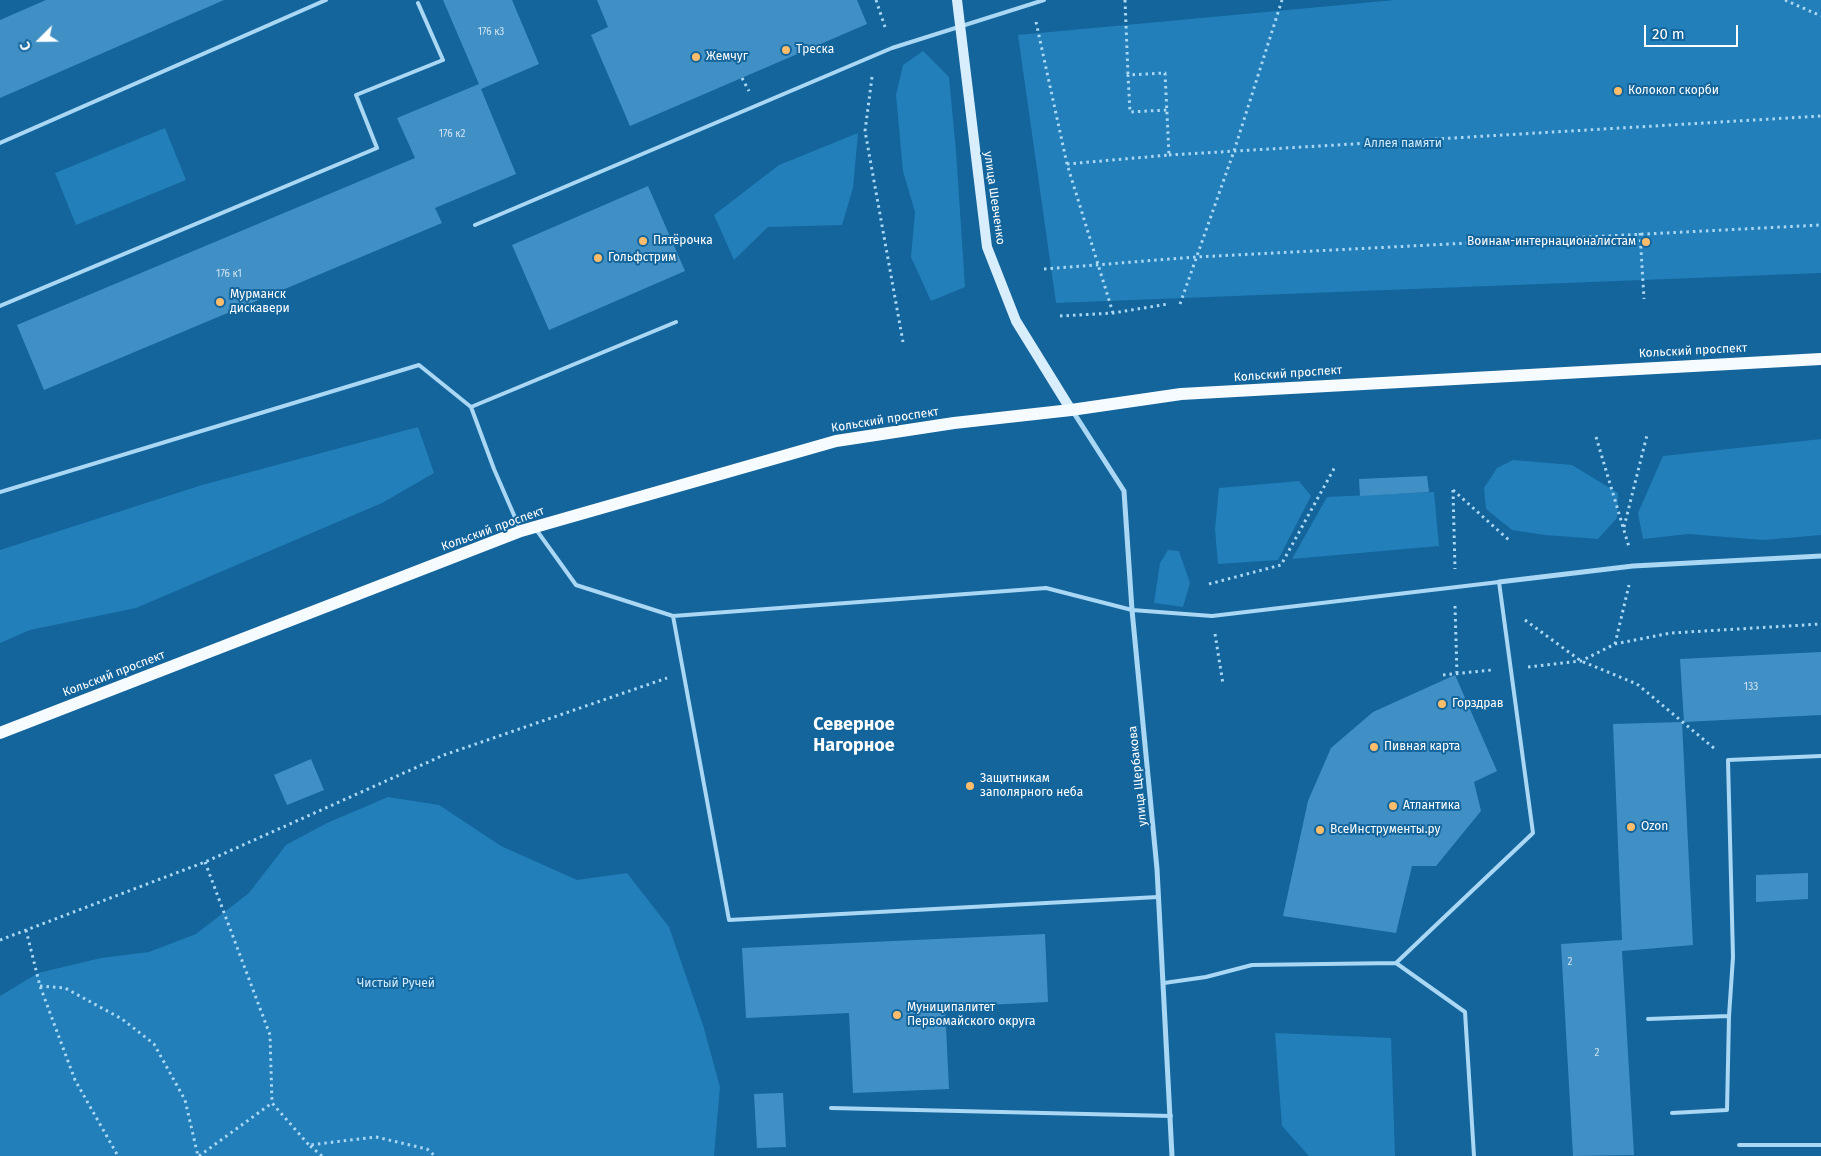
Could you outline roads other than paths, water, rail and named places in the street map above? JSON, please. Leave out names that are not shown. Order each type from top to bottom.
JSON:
[{"type":"main road","name":"улица Шевченко","points":[[957,0],[987,247],[1016,321],[1071,410]]},
{"type":"main road","name":"Кольский проспект","points":[[0,733],[528,529],[836,441],[954,423],[1071,410],[1181,394],[1821,358]]},
{"type":"street","name":"улица Щербакова","points":[[1071,410],[1124,491],[1132,610],[1158,897],[1172,1156]]},
{"type":"street","points":[[1499,582],[1634,566],[1821,556]]},
{"type":"lane","points":[[0,143],[326,0]]},
{"type":"lane","points":[[475,224],[892,48],[1044,0]]},
{"type":"lane","points":[[0,306],[377,148],[356,95],[443,60],[418,3]]},
{"type":"lane","points":[[471,407],[676,322]]},
{"type":"lane","points":[[0,492],[420,365],[471,407],[494,469],[528,529],[576,585],[673,616],[1046,588],[1132,610],[1212,616],[1499,582],[1533,833],[1396,963]]},
{"type":"lane","points":[[673,616],[729,920],[1158,897]]},
{"type":"lane","points":[[1672,1113],[1727,1110],[1728,1016],[1732,957],[1728,760],[1821,756]]},
{"type":"lane","points":[[1164,983],[1206,977],[1252,965],[1396,963],[1465,1012],[1474,1156]]},
{"type":"lane","points":[[1648,1019],[1728,1016]]},
{"type":"lane","points":[[831,1108],[1171,1116]]},
{"type":"lane","points":[[1739,1145],[1821,1144]]},
{"type":"place","name":"Треска","points":[[786,50]]},
{"type":"place","name":"Жемчуг","points":[[696,57]]},
{"type":"place","name":"Колокол скорби","points":[[1618,91]]},
{"type":"place","name":"Пятёрочка","points":[[643,241]]},
{"type":"place","name":"Воинам-интернационалистам","points":[[1646,242]]},
{"type":"place","name":"Гольфстрим","points":[[598,258]]},
{"type":"place","name":"Мурманск дискавери","points":[[220,302]]},
{"type":"place","name":"Горздрав","points":[[1442,704]]},
{"type":"place","name":"Пивная карта","points":[[1374,747]]},
{"type":"place","name":"Защитникам заполярного неба","points":[[970,786]]},
{"type":"place","name":"Атлантика","points":[[1393,806]]},
{"type":"place","name":"Ozon","points":[[1631,827]]},
{"type":"place","name":"ВсеИнструменты.ру","points":[[1320,830]]},
{"type":"place","name":"Муниципалитет Первомайского округа","points":[[897,1015]]},
{"type":"district","name":"Северное Нагорное","points":[[854,735]]},
{"type":"park label","name":"Аллея памяти","points":[[1403,144]]},
{"type":"park label","name":"Чистый Ручей","points":[[396,984]]}]
